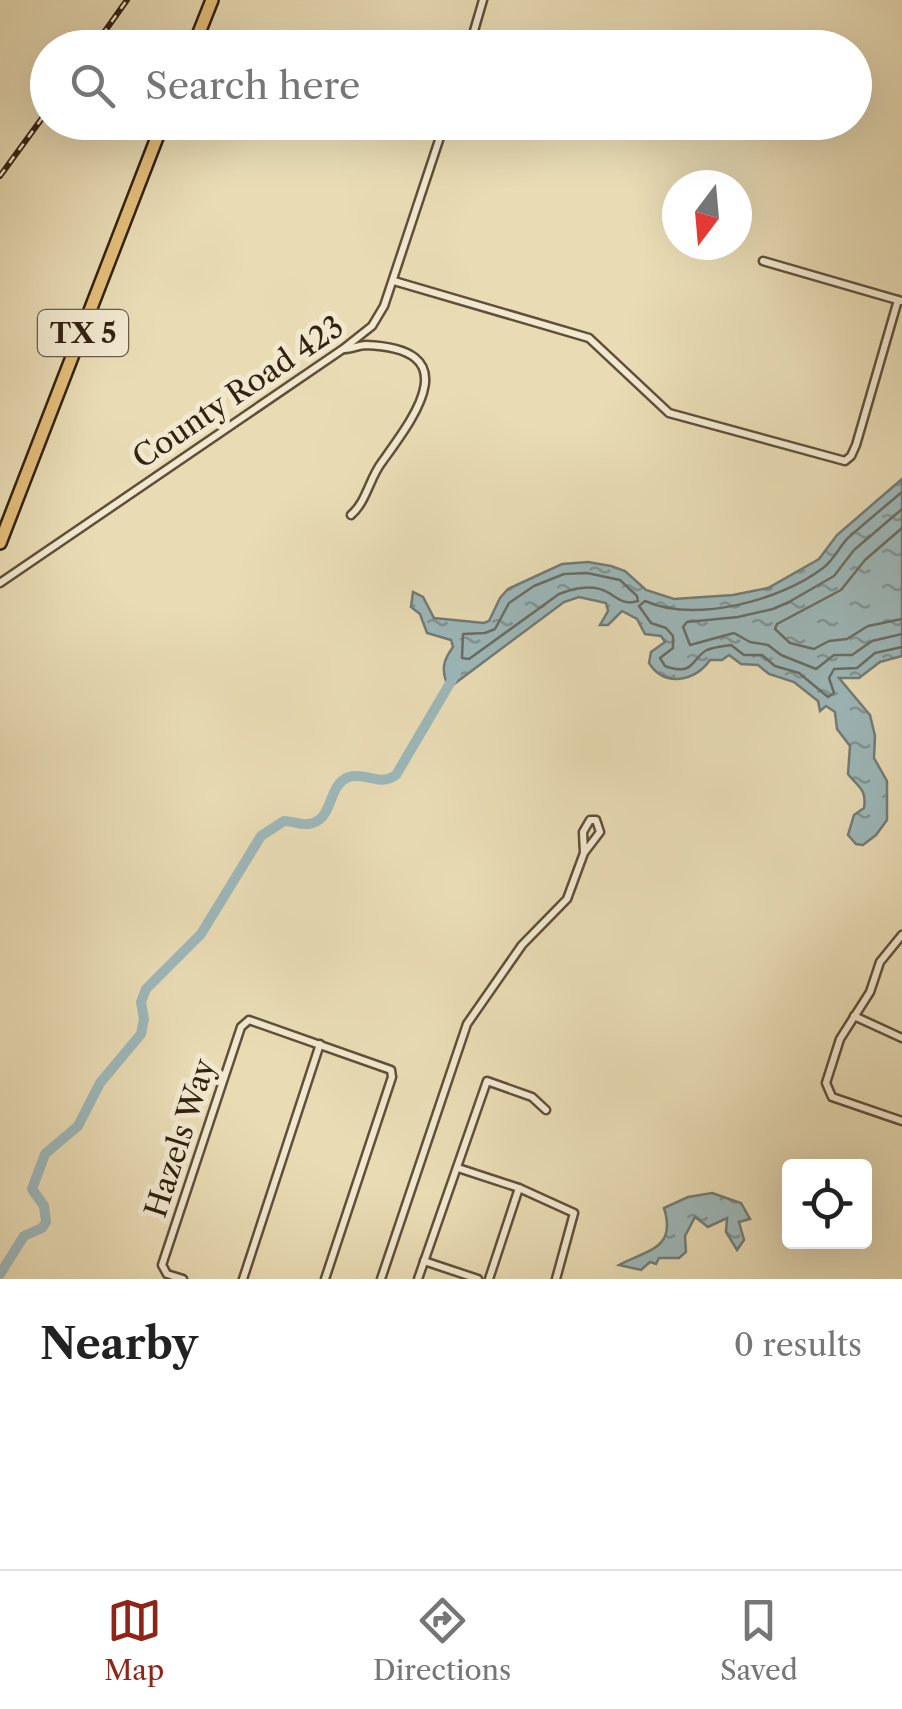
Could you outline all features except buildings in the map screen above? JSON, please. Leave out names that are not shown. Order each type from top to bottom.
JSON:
[{"type":"main road","points":[[200,30],[212,0]]},
{"type":"main road","name":"TX 5","points":[[0,543],[156,140]]},
{"type":"street","points":[[474,30],[484,0]]},
{"type":"street","name":"County Road 423","points":[[0,584],[368,330],[394,281],[439,140]]},
{"type":"street","points":[[394,281],[589,338],[669,413],[847,460],[853,453],[900,300],[763,261]]},
{"type":"street","points":[[368,330],[374,346]]},
{"type":"street","points":[[343,349],[374,346],[412,356],[420,366],[425,391],[402,435],[375,473],[361,506],[352,515]]},
{"type":"street","points":[[381,1279],[467,1024],[522,944],[567,899],[584,853],[600,832],[596,820],[590,820],[582,832],[584,853]]},
{"type":"street","points":[[902,935],[880,962],[870,992],[840,1039],[826,1083],[832,1097],[902,1121]]},
{"type":"street","points":[[890,950],[902,957]]},
{"type":"street","points":[[854,1016],[902,1038]]},
{"type":"street","name":"Hazels Way","points":[[183,1279],[162,1270],[244,1022],[248,1020],[320,1044]]},
{"type":"street","points":[[243,1279],[320,1044],[391,1070],[392,1077],[325,1279]]},
{"type":"street","points":[[418,1279],[487,1081],[532,1097],[546,1110]]},
{"type":"street","points":[[458,1168],[520,1188],[574,1214],[556,1279]]},
{"type":"street","points":[[489,1279],[520,1188]]},
{"type":"street","points":[[424,1261],[478,1279]]},
{"type":"water","points":[[902,479],[902,656],[880,662],[859,678],[839,678],[870,715],[875,736],[874,758],[887,781],[887,820],[863,845],[856,844],[848,835],[854,815],[864,808],[865,802],[861,789],[848,774],[850,746],[837,729],[835,712],[826,706],[820,711],[818,701],[794,682],[769,674],[758,665],[741,664],[729,655],[722,660],[710,660],[688,677],[663,676],[649,663],[651,652],[665,642],[661,636],[645,634],[637,619],[622,611],[608,625],[600,625],[608,611],[606,603],[579,597],[564,602],[454,684],[446,681],[444,671],[453,647],[451,640],[427,633],[420,614],[411,607],[413,592],[423,597],[434,618],[484,623],[508,589],[562,564],[588,562],[625,571],[646,590],[674,599],[768,588],[819,559],[837,535]]},
{"type":"water","points":[[712,1193],[741,1203],[750,1219],[739,1222],[744,1240],[737,1250],[726,1232],[727,1218],[708,1227],[695,1217],[685,1236],[686,1252],[679,1258],[659,1258],[656,1264],[650,1262],[641,1270],[619,1265],[663,1240],[667,1222],[664,1208],[688,1197]]},
{"type":"waterway","points":[[0,1274],[24,1236],[46,1222],[44,1206],[32,1189],[45,1154],[78,1126],[100,1083],[141,1034],[141,1002],[146,989],[201,934],[261,836],[284,821],[305,824],[323,817],[337,787],[349,777],[384,780],[396,775],[456,673]]},
{"type":"railway","points":[[106,30],[127,0]]},
{"type":"railway","points":[[0,176],[30,135]]}]
